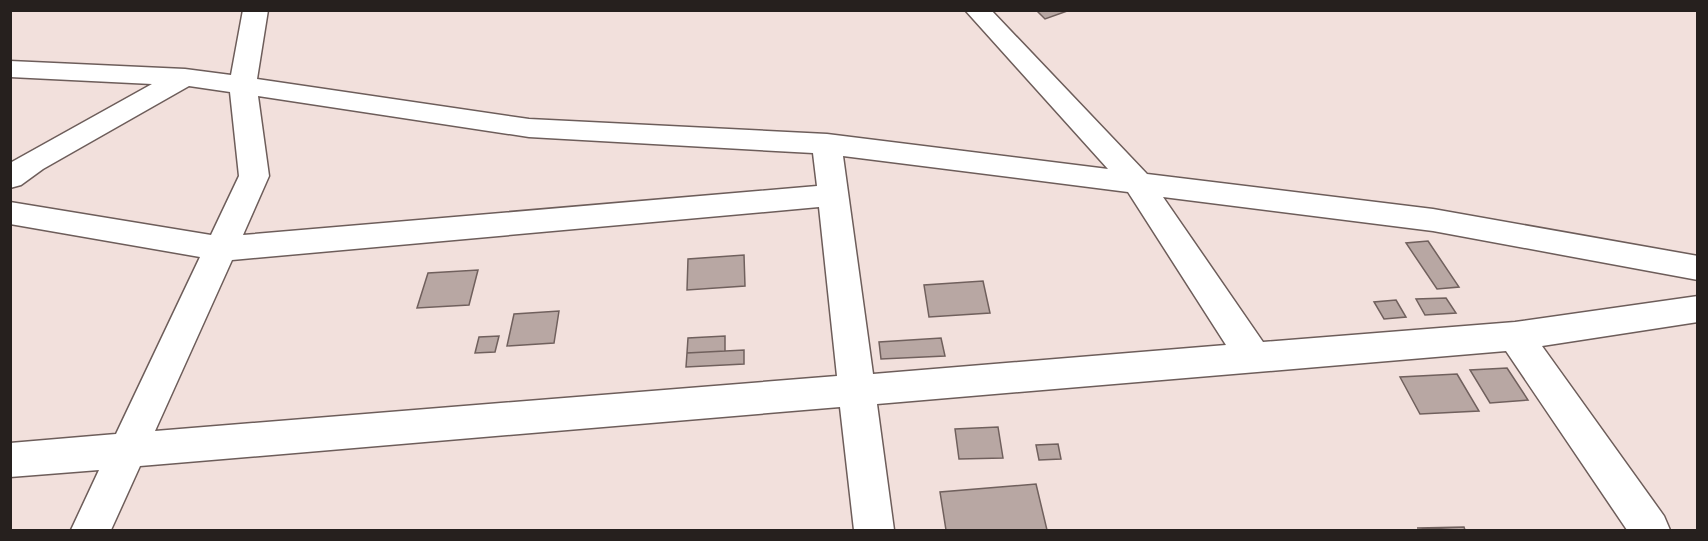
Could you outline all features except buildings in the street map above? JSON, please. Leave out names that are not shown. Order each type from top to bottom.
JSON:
[{"type":"street","points":[[91,531],[254,176],[243,84],[256,10]]},
{"type":"street","points":[[976,10],[1138,183],[1253,357]]},
{"type":"street","points":[[10,69],[185,77],[530,128],[827,144],[1433,220],[1698,268]]},
{"type":"street","points":[[10,178],[32,162],[185,77]]},
{"type":"street","points":[[827,144],[874,531]]},
{"type":"street","points":[[10,213],[220,249],[833,195]]},
{"type":"street","points":[[10,460],[1515,336],[1698,309]]},
{"type":"street","points":[[1515,336],[1650,531]]}]
